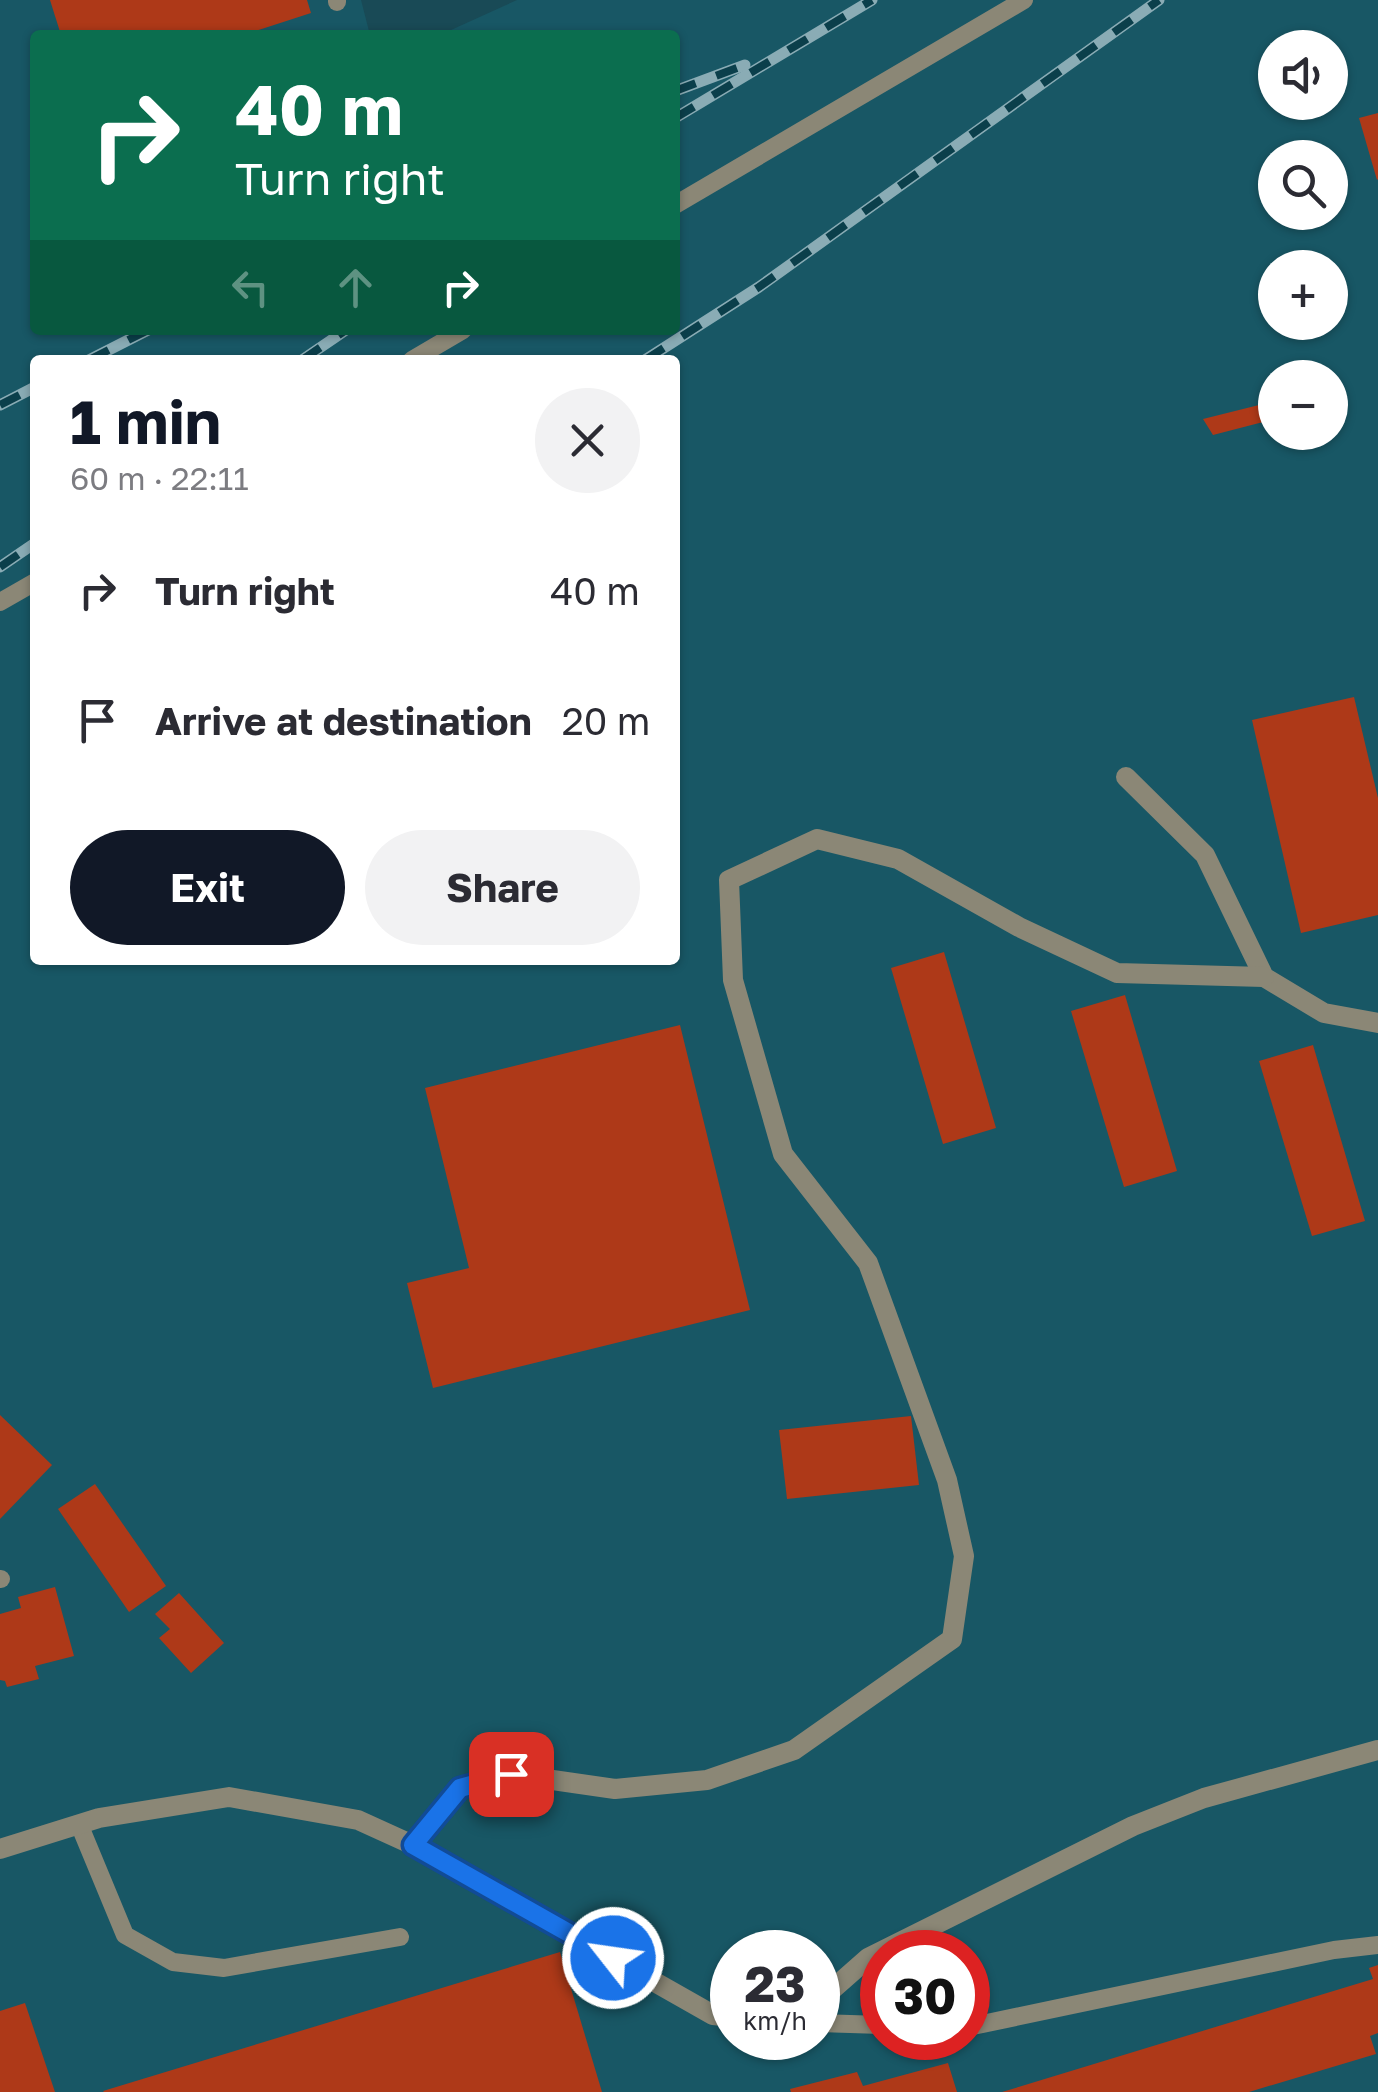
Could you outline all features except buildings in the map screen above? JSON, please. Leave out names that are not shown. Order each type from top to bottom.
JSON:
[{"type":"street","points":[[1126,777],[1204,856],[1264,977]]},
{"type":"street","points":[[413,1845],[460,1788],[511,1774],[616,1789],[707,1780],[794,1750],[952,1639],[964,1556],[948,1480],[868,1263],[783,1154],[733,980],[729,880],[817,839],[898,859],[1020,927],[1117,973],[1264,977],[1324,1013],[1378,1023]]},
{"type":"street","points":[[840,1983],[868,1958],[1134,1826],[1204,1798],[1378,1750]]},
{"type":"street","points":[[0,1849],[78,1824],[229,1798],[358,1820],[413,1845],[710,2013]]},
{"type":"lane","points":[[680,202],[1024,0]]},
{"type":"lane","points":[[420,355],[454,335]]},
{"type":"lane","points":[[0,602],[30,585]]},
{"type":"lane","points":[[78,1824],[125,1935],[173,1962],[224,1968],[400,1937]]},
{"type":"lane","points":[[990,2022],[1334,1950],[1378,1946]]},
{"type":"shaded area","points":[[0,0],[361,0],[369,30],[30,30],[30,335],[680,335],[680,30],[451,30],[517,0],[1378,0],[1378,2092],[0,2092]]},
{"type":"railway","points":[[680,115],[872,0]]},
{"type":"railway","points":[[653,355],[759,287],[1159,0]]},
{"type":"railway","points":[[680,89],[745,65]]},
{"type":"railway","points":[[99,355],[138,335]]},
{"type":"railway","points":[[309,355],[339,335]]},
{"type":"railway","points":[[0,405],[30,390]]},
{"type":"railway","points":[[0,567],[30,546]]},
{"type":"route","points":[[511,1774],[460,1788],[413,1845],[613,1958]]}]
